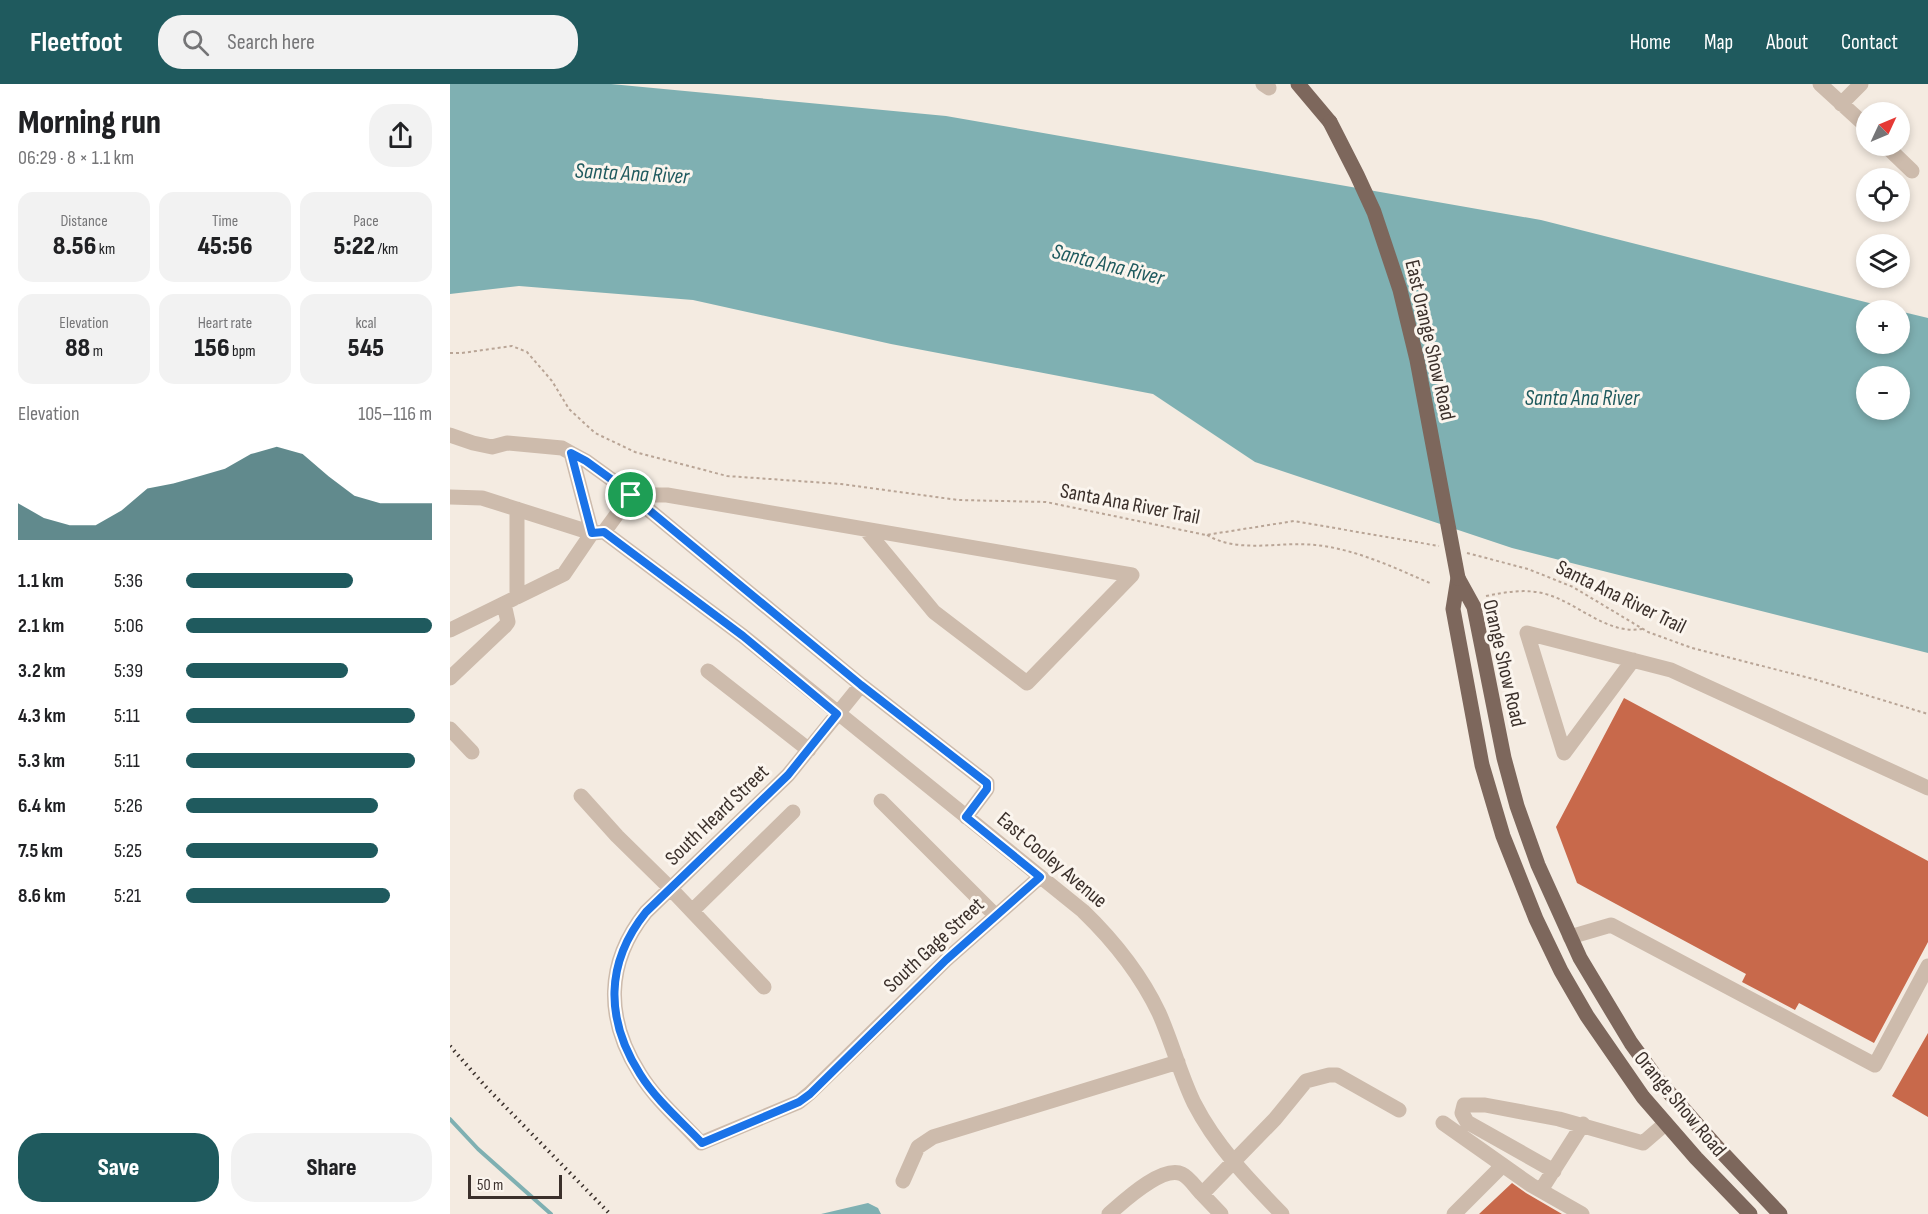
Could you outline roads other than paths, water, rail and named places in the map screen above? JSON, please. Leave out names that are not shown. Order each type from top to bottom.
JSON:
[{"type":"main road","name":"East Orange Show Road","points":[[1298,84],[1330,122]]},
{"type":"main road","name":"East Orange Show Road","points":[[1311,84],[1374,212],[1403,300],[1417,360],[1458,578]]},
{"type":"main road","name":"Orange Show Road","points":[[1458,578],[1474,607],[1511,783],[1538,865],[1569,937],[1606,1004],[1658,1080],[1708,1138],[1780,1214]]},
{"type":"main road","name":"Orange Show Road","points":[[1458,578],[1453,609],[1472,719],[1489,790],[1518,876],[1536,920],[1587,1016],[1615,1058],[1665,1124],[1750,1214]]},
{"type":"main road","points":[[1489,790],[1511,783]]},
{"type":"street","points":[[1820,84],[1856,117]]},
{"type":"street","points":[[1841,104],[1861,84]]},
{"type":"street","points":[[1896,156],[1912,171]]},
{"type":"street","points":[[450,435],[492,447],[507,443],[561,448],[586,461],[631,495],[861,685],[987,783],[987,789],[966,817]]},
{"type":"street","points":[[571,453],[598,533]]},
{"type":"street","points":[[450,630],[564,574],[631,495],[667,495],[1132,575],[1027,683],[934,612],[866,530]]},
{"type":"street","name":"East Cooley Avenue","points":[[450,496],[482,498],[598,533],[743,636],[1083,911],[1106,933],[1146,988],[1160,1015],[1195,1103],[1211,1132],[1233,1162],[1282,1214]]},
{"type":"street","points":[[450,678],[508,622],[517,509]]},
{"type":"street","points":[[1633,660],[1564,753],[1527,633],[1633,660],[1671,670],[1928,788]]},
{"type":"street","points":[[708,671],[809,750]]},
{"type":"street","name":"South Heard Street","points":[[859,1046],[799,1102],[702,1143],[644,1080],[623,1038],[616,1012],[614,987],[624,944],[646,912],[788,775],[861,685]]},
{"type":"street","points":[[450,729],[472,752]]},
{"type":"street","points":[[581,796],[764,987]]},
{"type":"street","points":[[881,801],[996,916]]},
{"type":"street","points":[[692,911],[793,812]]},
{"type":"street","name":"South Gage Street","points":[[859,1046],[946,960],[1040,877]]},
{"type":"street","points":[[1569,937],[1611,925],[1875,1065],[1928,966]]},
{"type":"street","points":[[903,1181],[918,1147],[933,1137],[1178,1062]]},
{"type":"street","points":[[1202,1194],[1275,1119],[1306,1081],[1337,1075],[1399,1110]]},
{"type":"street","points":[[1554,1171],[1467,1122],[1462,1113],[1464,1105],[1485,1105],[1583,1124],[1643,1143],[1665,1124]]},
{"type":"street","points":[[1443,1124],[1541,1190],[1582,1214]]},
{"type":"street","points":[[1541,1190],[1583,1124]]},
{"type":"street","points":[[1454,1214],[1503,1165]]},
{"type":"street","points":[[1108,1214],[1159,1176],[1173,1171],[1184,1174],[1221,1214]]},
{"type":"water","name":"Santa Ana River","points":[[450,84],[611,84],[946,116],[1541,220],[1857,300],[1856,354],[1910,354],[1910,314],[1928,318],[1928,653],[1512,548],[1255,462],[1153,394],[891,344],[693,300],[519,286],[450,294]]},
{"type":"water","points":[[868,1203],[878,1208],[881,1214],[821,1214]]},
{"type":"waterway","points":[[450,1119],[478,1149],[551,1214]]},
{"type":"railway","points":[[450,1046],[486,1087],[610,1214]]}]
